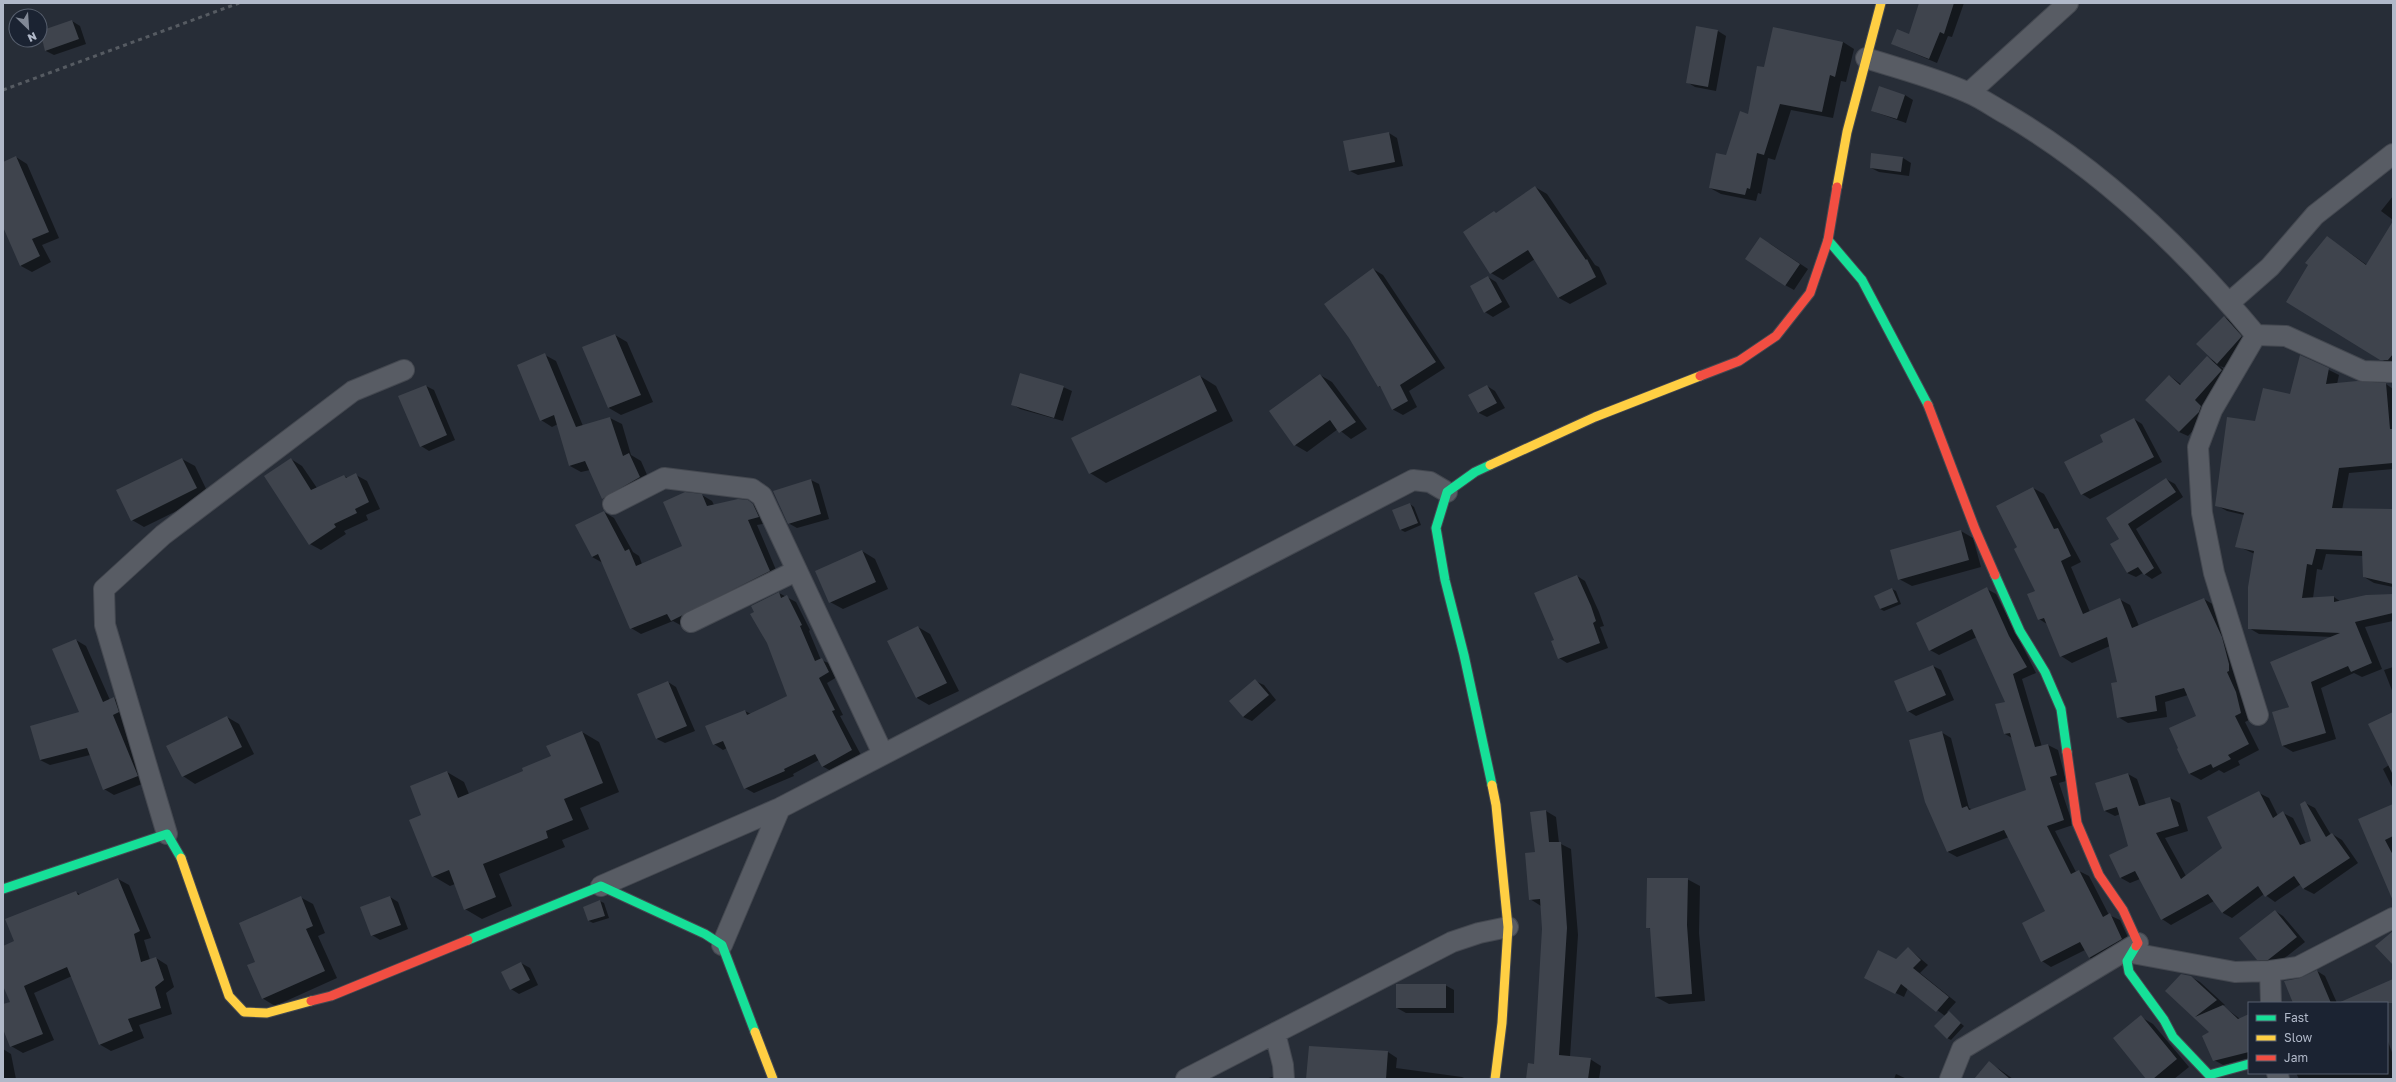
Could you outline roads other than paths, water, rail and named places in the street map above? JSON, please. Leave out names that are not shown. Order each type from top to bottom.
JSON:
[{"type":"street","points":[[1495,1079],[1502,1023],[1508,927],[1496,805],[1464,655],[1445,580],[1436,528],[1446,492],[1475,472],[1595,417],[1739,361],[1776,336],[1810,294],[1828,240],[1847,132],[1881,3]]},
{"type":"street","points":[[1969,93],[2068,3]]},
{"type":"street","points":[[1866,58],[1969,93],[2035,131],[2088,170],[2151,224],[2229,303],[2256,335],[2286,336],[2363,371],[2393,372]]},
{"type":"street","points":[[2229,303],[2270,267],[2315,215],[2393,154]]},
{"type":"street","points":[[1828,240],[1862,280],[1932,413],[1975,529],[2020,631],[2045,672],[2062,709],[2077,823],[2099,875],[2123,910],[2135,948]]},
{"type":"street","points":[[2256,335],[2212,410],[2198,447],[2202,513],[2214,574],[2258,715]]},
{"type":"street","points":[[404,370],[353,391],[163,535],[104,589],[105,625],[167,834],[179,852],[229,996],[244,1012],[268,1012],[331,996],[601,886],[780,808],[1413,480],[1430,482],[1446,492]]},
{"type":"street","points":[[613,504],[664,478],[752,489],[762,496],[884,754]]},
{"type":"street","points":[[691,622],[796,570]]},
{"type":"street","points":[[722,946],[780,808]]},
{"type":"street","points":[[3,888],[167,834]]},
{"type":"street","points":[[601,886],[705,934],[722,946],[773,1079]]},
{"type":"street","points":[[1950,1079],[1962,1050],[2135,948],[2235,972],[2270,971],[2298,967],[2393,918]]},
{"type":"street","points":[[1186,1079],[1452,942],[1479,933],[1508,927]]},
{"type":"street","points":[[2135,948],[2126,961],[2129,972],[2164,1020],[2173,1037],[2209,1075],[2248,1064]]},
{"type":"street","points":[[2270,971],[2271,1002]]},
{"type":"street","points":[[1275,1033],[1283,1065],[1284,1079]]},
{"type":"railway","points":[[3,90],[239,3]]}]
